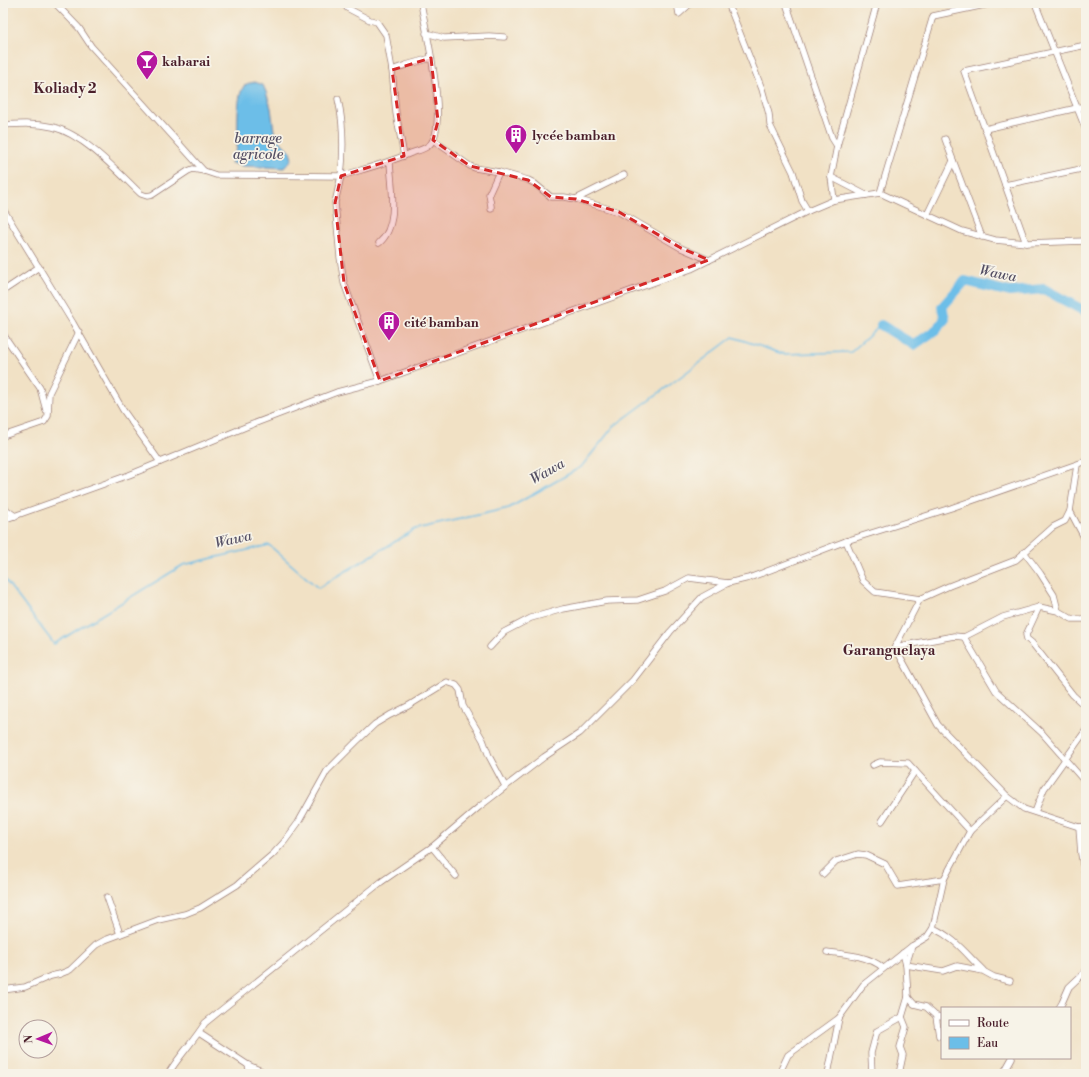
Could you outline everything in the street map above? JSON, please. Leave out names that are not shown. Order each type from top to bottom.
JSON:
[{"type":"street","points":[[55,3],[80,28],[91,46],[204,171]]},
{"type":"street","points":[[345,3],[347,8],[377,22],[386,35],[392,70],[396,113],[404,156]]},
{"type":"street","points":[[3,125],[39,124],[64,131],[74,136],[98,154],[141,194],[147,196],[152,195],[193,169],[216,175],[341,176],[390,162],[428,146],[433,140],[438,121],[437,93],[421,3]]},
{"type":"street","points":[[677,3],[679,14],[691,3]]},
{"type":"street","points":[[728,3],[762,89],[769,114],[770,125],[793,172],[802,201],[808,211]]},
{"type":"street","points":[[786,3],[832,138],[837,146]]},
{"type":"street","points":[[834,200],[831,177],[837,146],[877,3]]},
{"type":"street","points":[[880,193],[933,16],[994,3]]},
{"type":"street","points":[[1035,3],[1086,130]]},
{"type":"street","points":[[426,33],[444,38],[504,36]]},
{"type":"street","points":[[1026,243],[964,71],[1086,45]]},
{"type":"street","points":[[392,70],[431,58]]},
{"type":"street","points":[[338,99],[341,112],[344,152],[341,176],[335,203],[340,257],[344,283],[380,381]]},
{"type":"street","points":[[985,129],[1086,106]]},
{"type":"street","points":[[945,139],[982,237]]},
{"type":"street","points":[[433,140],[470,166],[534,182],[551,197],[576,199],[619,212],[681,248],[709,260]]},
{"type":"street","points":[[927,215],[953,161]]},
{"type":"street","points":[[379,243],[388,233],[393,213],[390,162]]},
{"type":"street","points":[[1005,185],[1086,168]]},
{"type":"street","points":[[491,209],[489,194],[498,172]]},
{"type":"street","points":[[576,199],[624,175]]},
{"type":"street","points":[[831,177],[866,195]]},
{"type":"street","points":[[3,520],[129,475],[248,426],[337,392],[380,381],[684,272],[808,211],[834,200],[880,193],[962,231],[995,240],[1026,243],[1086,240]]},
{"type":"street","points":[[3,209],[79,332],[123,410],[160,462]]},
{"type":"street","points":[[3,291],[38,267]]},
{"type":"street","points":[[3,436],[44,422],[48,416],[50,393],[79,332]]},
{"type":"street","points":[[3,334],[40,388],[48,416]]},
{"type":"street","points":[[168,1074],[176,1060],[199,1033],[205,1023],[381,882],[432,847],[505,786],[580,733],[633,680],[670,632],[702,597],[728,583],[749,578],[846,541],[951,508],[1086,461]]},
{"type":"street","points":[[846,541],[863,581],[875,592],[920,599],[1016,560],[1053,527],[1064,520],[1070,511],[1077,465]]},
{"type":"street","points":[[3,507],[15,516]]},
{"type":"street","points":[[1070,511],[1086,541]]},
{"type":"street","points":[[1024,552],[1054,595],[1058,611]]},
{"type":"street","points":[[490,647],[504,632],[530,618],[563,609],[607,601],[638,600],[665,591],[689,578],[728,583]]},
{"type":"street","points":[[895,647],[920,599]]},
{"type":"street","points":[[895,647],[954,636],[964,637],[1003,617],[1039,607],[1058,611],[1072,619],[1086,619]]},
{"type":"street","points":[[1039,607],[1027,632],[1027,639],[1032,643],[1073,695],[1086,707]]},
{"type":"street","points":[[964,637],[996,692],[1042,733],[1086,783]]},
{"type":"street","points":[[895,647],[938,725],[1007,796],[1024,809],[1079,827],[1086,826]]},
{"type":"street","points":[[3,990],[25,987],[70,970],[96,945],[105,940],[158,920],[185,914],[200,908],[242,882],[284,842],[298,823],[327,771],[356,742],[375,724],[447,682],[456,685],[460,690],[464,706],[483,740],[489,756],[505,786]]},
{"type":"street","points":[[1035,812],[1044,789],[1086,730]]},
{"type":"street","points":[[874,765],[880,762],[908,763],[923,781],[970,830]]},
{"type":"street","points":[[882,821],[915,771]]},
{"type":"street","points":[[779,1074],[788,1055],[839,1018],[863,985],[912,946],[927,937],[933,928],[944,879],[970,830],[1007,796]]},
{"type":"street","points":[[1079,827],[1081,854],[1086,880]]},
{"type":"street","points":[[432,847],[456,876]]},
{"type":"street","points":[[823,874],[836,861],[858,854],[866,855],[885,864],[898,886],[944,879]]},
{"type":"street","points":[[107,897],[120,934]]},
{"type":"street","points":[[933,928],[940,931],[961,946],[983,971],[994,978],[1010,981]]},
{"type":"street","points":[[906,965],[912,946]]},
{"type":"street","points":[[827,952],[853,955],[879,964],[883,968]]},
{"type":"street","points":[[899,1074],[903,1055],[900,1047],[906,1027],[902,1017],[908,997],[906,965],[903,953]]},
{"type":"street","points":[[906,965],[943,971],[957,966],[983,971]]},
{"type":"street","points":[[1059,1007],[1069,987],[1086,972]]},
{"type":"street","points":[[908,997],[914,1004],[926,1007],[939,1016],[938,1036]]},
{"type":"street","points":[[872,1074],[871,1053],[877,1031],[902,1017]]},
{"type":"street","points":[[828,1074],[839,1018]]},
{"type":"street","points":[[199,1033],[248,1065],[268,1074]]},
{"type":"street","points":[[1003,1074],[1011,1059]]},
{"type":"street","points":[[248,1065],[250,1074]]},
{"type":"highlighted area","points":[[431,58],[438,121],[433,140],[470,166],[528,180],[551,197],[576,199],[619,212],[681,248],[709,260],[380,381],[344,283],[335,203],[341,176],[404,156],[392,70]]},
{"type":"water","name":"barrage agricole","points":[[255,82],[263,85],[271,108],[274,131],[277,138],[290,151],[292,159],[284,168],[242,166],[231,163],[237,148],[238,106],[241,91],[245,85]]},
{"type":"waterway","name":"Wawa","points":[[881,325],[914,345],[937,329],[945,319],[942,307],[965,281],[1010,292],[1044,289],[1086,312]]},
{"type":"waterway","name":"Wawa","points":[[3,577],[54,644],[183,565],[269,545],[318,588],[416,529],[509,508],[581,467],[614,426],[733,337],[783,354],[851,352],[881,325]]},
{"type":"place","name":"kabarai","points":[[147,80]]},
{"type":"place","name":"lycée bamban","points":[[516,154]]},
{"type":"place","name":"cité bamban","points":[[389,342]]},
{"type":"district","name":"Koliady 2","points":[[65,88]]},
{"type":"district","name":"Garanguelaya","points":[[889,650]]}]
